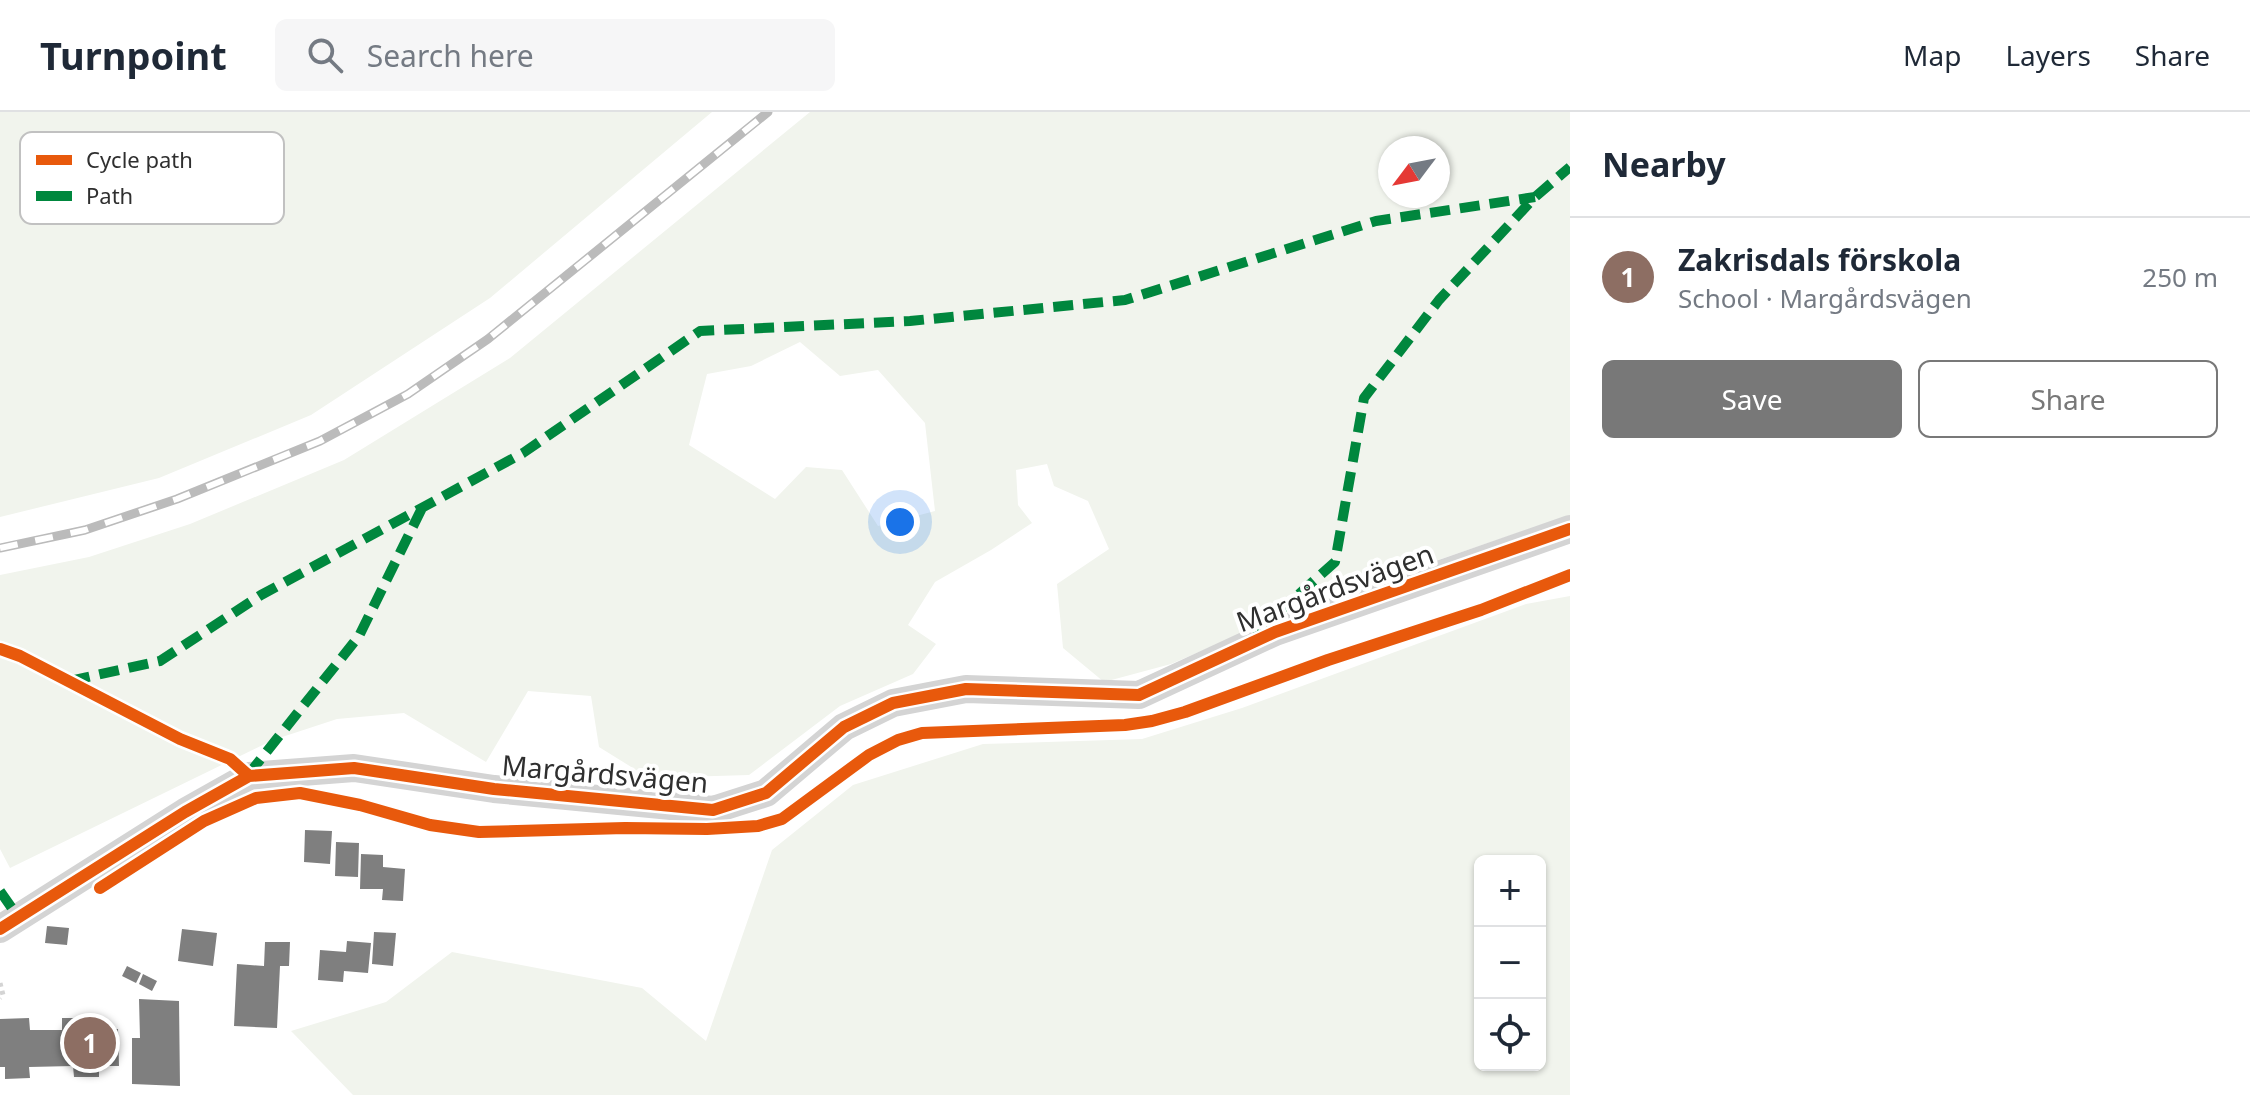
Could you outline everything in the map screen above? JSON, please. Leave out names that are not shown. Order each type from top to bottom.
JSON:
[{"type":"street","name":"Margårdsvägen","points":[[0,929],[185,812],[249,776],[354,768],[494,789],[713,810],[766,793],[844,727],[893,703],[966,689],[1139,695],[1275,632],[1570,529]]},
{"type":"path","points":[[0,983],[3,995],[0,998]]},
{"type":"shaded area","points":[[0,112],[712,112],[490,298],[311,415],[159,478],[0,517]]},
{"type":"shaded area","points":[[810,112],[1570,112],[1570,515],[1315,602],[1171,664],[1104,682],[1063,648],[1057,584],[1109,549],[1088,501],[1054,486],[1047,464],[1016,470],[1018,505],[1032,523],[935,582],[908,625],[936,644],[913,674],[840,706],[749,775],[649,778],[599,747],[591,696],[528,691],[486,762],[404,713],[337,719],[273,740],[10,868],[0,849],[0,575],[89,557],[190,524],[344,460],[510,358]],"holes":[[[800,342],[840,376],[878,370],[925,423],[935,511],[878,526],[842,470],[806,467],[775,499],[689,445],[707,374],[751,366]]]},
{"type":"shaded area","points":[[1570,596],[1570,1095],[353,1095],[291,1031],[386,1002],[452,952],[642,988],[706,1041],[772,850],[853,785],[983,744],[1142,739],[1242,708],[1526,604]]},
{"type":"building","points":[[305,830],[332,831],[330,864],[304,862]]},
{"type":"building","points":[[336,842],[359,843],[358,877],[335,876]]},
{"type":"building","points":[[361,854],[383,855],[383,867],[405,869],[403,901],[382,900],[383,889],[360,889]]},
{"type":"building","points":[[47,926],[69,928],[67,945],[45,943]]},
{"type":"building","points":[[182,929],[217,933],[213,966],[178,961]]},
{"type":"building","points":[[374,932],[396,933],[393,966],[372,964]]},
{"type":"building","points":[[347,941],[371,943],[368,973],[344,971],[343,982],[318,980],[320,950],[346,952]]},
{"type":"building","points":[[265,942],[290,942],[289,966],[280,966],[277,1028],[234,1026],[237,964],[264,966]]},
{"type":"building","points":[[127,966],[141,973],[136,983],[122,976]]},
{"type":"building","points":[[143,974],[157,981],[152,991],[139,984]]},
{"type":"building","points":[[139,999],[179,1001],[180,1086],[132,1084],[132,1038],[140,1038]]},
{"type":"building","points":[[29,1018],[30,1030],[62,1030],[62,1018],[98,1018],[99,1029],[118,1029],[119,1066],[99,1066],[99,1077],[74,1077],[73,1066],[29,1067],[30,1078],[5,1079],[5,1067],[0,1067],[0,1019]]},
{"type":"railway","points":[[0,548],[85,530],[177,499],[320,441],[408,394],[488,339],[768,112]]},
{"type":"marked path","points":[[1254,634],[1335,562],[1364,398],[1439,300],[1535,197],[1570,167]]},
{"type":"marked path","points":[[70,681],[160,661],[261,595],[523,453],[700,331],[910,321],[1125,300],[1376,221],[1535,197]]},
{"type":"marked path","points":[[248,775],[359,636],[422,508]]},
{"type":"marked path","points":[[0,891],[18,917]]},
{"type":"cycle path","points":[[0,929],[185,812],[249,776],[354,768],[494,789],[713,810],[766,793],[844,727],[893,703],[966,689],[1139,695],[1275,632],[1570,529]]},
{"type":"cycle path","points":[[100,888],[204,821],[256,798],[300,793],[360,805],[430,825],[479,832],[758,826],[782,819],[869,755],[898,740],[922,733],[1125,725],[1152,721],[1481,610],[1570,575]]},
{"type":"cycle path","points":[[0,649],[20,656],[180,739],[230,759],[249,776]]},
{"type":"place","name":"Zakrisdals förskola","points":[[90,1043]]}]
